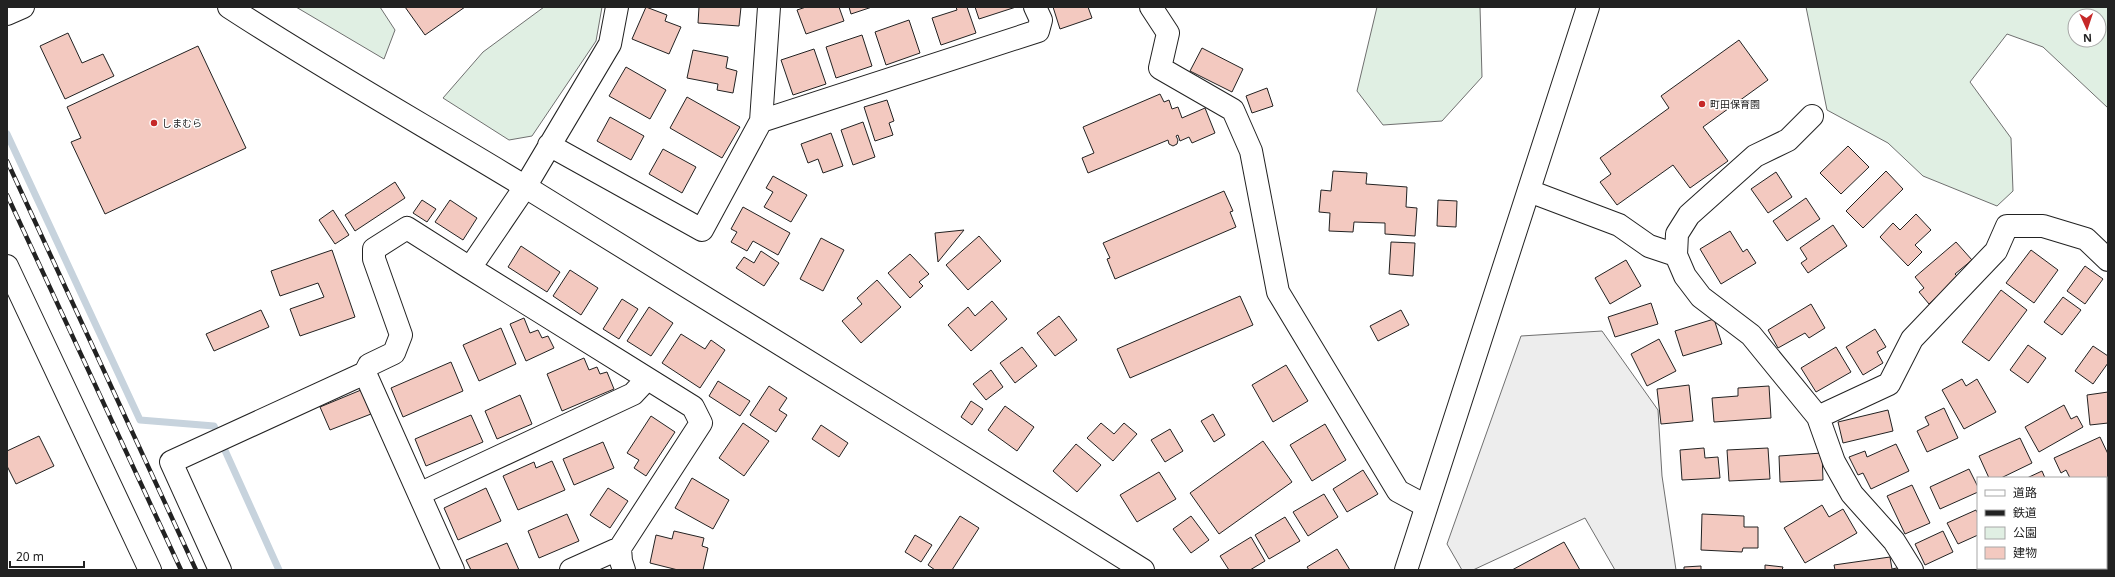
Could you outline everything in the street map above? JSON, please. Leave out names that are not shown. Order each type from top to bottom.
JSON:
[{"type":"street","points":[[7,14],[23,7]]},
{"type":"street","points":[[229,7],[302,54],[526,187],[1143,570]]},
{"type":"street","points":[[470,268],[526,187],[549,145],[610,44],[617,7]]},
{"type":"street","points":[[549,145],[702,230],[761,121],[769,7]]},
{"type":"street","points":[[761,121],[1038,31],[1041,20],[1035,7]]},
{"type":"street","points":[[1151,7],[1168,33],[1160,68],[1233,110],[1251,151],[1278,292],[1398,491],[1426,506]]},
{"type":"street","points":[[1406,570],[1588,7]]},
{"type":"street","points":[[1812,116],[1788,140],[1754,156],[1688,215],[1677,234],[1676,255],[1685,276],[1701,297],[1751,335],[1818,417],[1834,462],[1852,494],[1894,541],[1912,570]]},
{"type":"street","points":[[1529,191],[1619,225],[1649,246],[1676,255]]},
{"type":"street","points":[[1818,417],[1889,384],[1912,339],[1996,251],[2006,226],[2044,226],[2086,239],[2108,260]]},
{"type":"street","points":[[220,570],[171,462],[365,373],[369,365],[394,353],[401,336],[374,260],[374,249],[407,228],[693,407],[701,423],[620,548],[571,570]]},
{"type":"street","points":[[7,266],[150,570]]},
{"type":"street","points":[[365,373],[453,570]]},
{"type":"street","points":[[419,494],[633,394],[647,379]]},
{"type":"street","points":[[620,548],[621,561],[624,570]]},
{"type":"green space","points":[[296,7],[380,7],[395,30],[384,59]]},
{"type":"green space","points":[[544,7],[602,7],[596,41],[532,136],[509,140],[443,98],[483,52]]},
{"type":"green space","points":[[1377,7],[1480,7],[1482,77],[1442,121],[1383,125],[1357,91]]},
{"type":"green space","points":[[1806,7],[2108,7],[2108,108],[2043,47],[2007,34],[1970,82],[2011,138],[2013,191],[1997,206],[1923,176],[1888,143],[1827,110]]},
{"type":"shaded area","points":[[1602,331],[1658,410],[1662,476],[1676,570],[1615,570],[1585,518],[1473,570],[1462,570],[1447,544],[1521,336]]},
{"type":"building","points":[[405,7],[465,7],[425,35]]},
{"type":"building","points":[[646,7],[667,15],[665,21],[681,27],[669,54],[632,39]]},
{"type":"building","points":[[699,7],[741,7],[739,26],[698,23]]},
{"type":"building","points":[[806,7],[839,7],[844,21],[806,34],[797,10]]},
{"type":"building","points":[[849,7],[872,7],[851,14]]},
{"type":"building","points":[[956,7],[967,7],[976,33],[941,45],[932,18],[957,10]]},
{"type":"building","points":[[975,7],[1016,7],[979,19]]},
{"type":"building","points":[[1053,7],[1088,7],[1092,18],[1060,29]]},
{"type":"building","points":[[909,20],[920,53],[886,65],[875,32]]},
{"type":"building","points":[[68,33],[82,63],[103,54],[114,76],[65,99],[40,46]]},
{"type":"building","points":[[862,35],[872,66],[836,78],[826,47]]},
{"type":"building","points":[[1739,40],[1768,80],[1703,127],[1728,161],[1690,188],[1673,165],[1617,205],[1600,182],[1611,174],[1600,158],[1669,108],[1661,96]]},
{"type":"building","name":"しまむら","points":[[198,46],[246,148],[105,214],[71,142],[81,138],[67,107]]},
{"type":"building","points":[[1202,48],[1243,69],[1232,92],[1190,71]]},
{"type":"building","points":[[814,49],[826,84],[793,95],[781,60]]},
{"type":"building","points":[[693,50],[728,57],[726,68],[737,71],[733,93],[717,90],[718,84],[687,78]]},
{"type":"building","points":[[626,67],[666,90],[650,119],[609,96]]},
{"type":"building","points":[[1267,88],[1273,106],[1252,113],[1246,96]]},
{"type":"building","points":[[1160,94],[1164,102],[1169,100],[1172,109],[1178,107],[1182,118],[1205,108],[1215,133],[1192,143],[1189,137],[1180,141],[1178,135],[1176,136],[1178,140],[1177,144],[1173,146],[1169,144],[1168,140],[1088,173],[1082,158],[1094,153],[1083,127]]},
{"type":"building","points":[[687,97],[740,127],[722,158],[670,128]]},
{"type":"building","points":[[887,100],[894,121],[889,123],[893,135],[875,141],[864,107]]},
{"type":"building","points":[[610,117],[644,136],[631,160],[597,141]]},
{"type":"building","points":[[863,122],[875,157],[853,165],[841,130]]},
{"type":"building","points":[[831,133],[843,166],[823,173],[818,159],[808,163],[801,144]]},
{"type":"building","points":[[1848,146],[1869,167],[1841,194],[1820,173]]},
{"type":"building","points":[[663,149],[696,167],[682,193],[649,174]]},
{"type":"building","points":[[1333,171],[1367,173],[1366,184],[1407,187],[1406,207],[1417,208],[1415,236],[1385,234],[1385,223],[1354,222],[1353,232],[1329,231],[1330,213],[1319,212],[1321,190],[1331,191]]},
{"type":"building","points":[[1886,171],[1903,189],[1863,228],[1846,211]]},
{"type":"building","points":[[1776,172],[1792,197],[1768,213],[1751,189]]},
{"type":"building","points":[[773,176],[807,195],[791,222],[764,207],[773,192],[766,188]]},
{"type":"building","points":[[395,182],[405,198],[355,231],[345,215]]},
{"type":"building","points":[[1224,191],[1233,211],[1230,212],[1236,227],[1115,279],[1107,259],[1110,258],[1103,243]]},
{"type":"building","points":[[1806,198],[1820,219],[1787,241],[1773,221]]},
{"type":"building","points":[[422,200],[436,209],[427,222],[413,213]]},
{"type":"building","points":[[450,200],[477,218],[463,240],[435,222]]},
{"type":"building","points":[[1438,200],[1457,201],[1456,227],[1437,226]]},
{"type":"building","points":[[743,207],[790,233],[778,255],[753,241],[747,251],[731,242],[737,232],[731,229]]},
{"type":"building","points":[[333,210],[349,235],[335,244],[319,220]]},
{"type":"building","points":[[1916,214],[1931,230],[1915,245],[1922,252],[1908,266],[1880,237],[1893,223],[1900,230]]},
{"type":"building","points":[[1833,225],[1847,246],[1808,273],[1801,263],[1807,259],[1800,248]]},
{"type":"building","points":[[964,230],[938,262],[935,233]]},
{"type":"building","points":[[1730,231],[1743,252],[1747,249],[1756,263],[1721,284],[1700,249]]},
{"type":"building","points":[[979,236],[1001,261],[968,290],[946,265]]},
{"type":"building","points":[[821,238],[844,250],[823,291],[800,279]]},
{"type":"building","points":[[1391,242],[1415,243],[1413,276],[1389,274]]},
{"type":"building","points":[[1956,242],[1972,260],[1955,274],[1959,278],[1929,304],[1919,292],[1924,288],[1915,277]]},
{"type":"building","points":[[521,246],[560,272],[547,292],[508,267]]},
{"type":"building","points":[[332,250],[355,317],[300,336],[290,309],[324,297],[318,283],[280,296],[271,271]]},
{"type":"building","points":[[2031,250],[2058,270],[2034,303],[2006,283]]},
{"type":"building","points":[[761,251],[779,263],[764,286],[736,268],[744,257],[754,263]]},
{"type":"building","points":[[910,254],[929,274],[919,282],[923,286],[910,298],[888,273]]},
{"type":"building","points":[[1626,260],[1641,286],[1610,304],[1595,278]]},
{"type":"building","points":[[2085,266],[2103,279],[2085,304],[2067,291]]},
{"type":"building","points":[[570,270],[598,288],[581,315],[553,296]]},
{"type":"building","points":[[877,280],[901,307],[861,343],[842,321],[862,304],[857,298]]},
{"type":"building","points":[[2001,290],[2027,310],[1989,361],[1962,342]]},
{"type":"building","points":[[1240,296],[1253,325],[1130,378],[1117,349]]},
{"type":"building","points":[[2063,297],[2081,310],[2062,335],[2044,322]]},
{"type":"building","points":[[622,299],[638,309],[619,339],[603,329]]},
{"type":"building","points":[[992,301],[1007,319],[971,351],[948,325],[968,307],[975,316]]},
{"type":"building","points":[[1651,303],[1658,324],[1615,337],[1608,317]]},
{"type":"building","points":[[1811,304],[1825,328],[1809,338],[1805,333],[1778,348],[1768,330]]},
{"type":"building","points":[[649,307],[673,323],[651,356],[627,341]]},
{"type":"building","points":[[261,310],[269,327],[214,351],[206,334]]},
{"type":"building","points":[[1401,310],[1409,325],[1378,341],[1370,326]]},
{"type":"building","points":[[1059,316],[1077,340],[1055,356],[1037,333]]},
{"type":"building","points":[[524,318],[530,333],[538,330],[542,338],[548,336],[554,348],[526,361],[510,324]]},
{"type":"building","points":[[1714,319],[1722,344],[1683,356],[1675,331]]},
{"type":"building","points":[[501,328],[516,364],[479,381],[463,345]]},
{"type":"building","points":[[1875,329],[1886,347],[1877,352],[1883,363],[1863,375],[1846,347]]},
{"type":"building","points":[[681,334],[705,349],[711,340],[725,350],[700,388],[662,363]]},
{"type":"building","points":[[1659,339],[1676,371],[1647,386],[1631,354]]},
{"type":"building","points":[[2028,345],[2046,358],[2028,383],[2010,370]]},
{"type":"building","points":[[2093,346],[2108,356],[2108,363],[2093,384],[2075,371]]},
{"type":"building","points":[[1022,347],[1037,366],[1015,383],[1000,363]]},
{"type":"building","points":[[1836,347],[1851,372],[1816,392],[1801,368]]},
{"type":"building","points":[[584,358],[589,370],[597,367],[600,374],[607,372],[614,389],[562,411],[547,374]]},
{"type":"building","points":[[451,362],[463,391],[403,417],[391,388]]},
{"type":"building","points":[[1286,365],[1308,401],[1273,422],[1252,385]]},
{"type":"building","points":[[991,370],[1003,387],[986,400],[973,384]]},
{"type":"building","points":[[1962,379],[1966,386],[1977,379],[1996,412],[1964,429],[1942,390]]},
{"type":"building","points":[[718,381],[750,401],[740,416],[709,396]]},
{"type":"building","points":[[1689,385],[1693,421],[1661,424],[1657,389]]},
{"type":"building","points":[[769,386],[787,398],[779,410],[787,415],[776,432],[750,415]]},
{"type":"building","points":[[1769,386],[1771,418],[1714,422],[1712,398],[1738,396],[1738,388]]},
{"type":"building","points":[[361,390],[371,414],[330,430],[320,407]]},
{"type":"building","points":[[2108,392],[2108,423],[2090,425],[2087,395]]},
{"type":"building","points":[[520,395],[532,424],[497,439],[485,411]]},
{"type":"building","points":[[971,401],[983,409],[972,425],[961,417]]},
{"type":"building","points":[[2064,405],[2071,419],[2077,416],[2083,427],[2039,452],[2025,427]]},
{"type":"building","points":[[1005,406],[1034,427],[1017,451],[988,430]]},
{"type":"building","points":[[1944,408],[1958,438],[1927,452],[1917,431],[1929,425],[1925,417]]},
{"type":"building","points":[[1888,410],[1893,431],[1843,443],[1838,422]]},
{"type":"building","points":[[1213,414],[1225,435],[1214,442],[1201,421]]},
{"type":"building","points":[[471,415],[483,442],[426,466],[415,439]]},
{"type":"building","points":[[651,416],[675,432],[646,476],[634,468],[639,460],[627,453]]},
{"type":"building","points":[[743,423],[769,441],[744,476],[719,458]]},
{"type":"building","points":[[1101,423],[1114,434],[1124,423],[1137,434],[1113,461],[1087,438]]},
{"type":"building","points":[[1325,424],[1346,460],[1312,481],[1290,445]]},
{"type":"building","points":[[821,425],[848,443],[839,457],[812,439]]},
{"type":"building","points":[[1170,429],[1183,451],[1165,462],[1151,440]]},
{"type":"building","points":[[39,436],[54,466],[16,484],[7,466],[7,451]]},
{"type":"building","points":[[2100,437],[2108,454],[2108,479],[2107,477],[2070,477],[2066,470],[2061,473],[2054,458]]},
{"type":"building","points":[[2020,438],[2032,463],[2003,477],[1989,477],[1979,456]]},
{"type":"building","points":[[1263,441],[1292,482],[1219,534],[1190,493]]},
{"type":"building","points":[[603,442],[614,468],[574,485],[563,459]]},
{"type":"building","points":[[1076,444],[1101,465],[1077,492],[1053,471]]},
{"type":"building","points":[[1896,444],[1909,471],[1871,489],[1863,473],[1858,475],[1849,457],[1865,451],[1867,457]]},
{"type":"building","points":[[1704,448],[1705,458],[1718,457],[1720,478],[1682,480],[1680,450]]},
{"type":"building","points":[[1768,448],[1770,479],[1729,481],[1727,450]]},
{"type":"building","points":[[1822,453],[1823,480],[1780,482],[1779,456]]},
{"type":"building","points":[[552,461],[565,490],[518,510],[503,476],[534,462],[536,468]]},
{"type":"building","points":[[1969,469],[1977,485],[1977,492],[1940,509],[1930,487]]},
{"type":"building","points":[[1363,470],[1378,494],[1347,512],[1333,489]]},
{"type":"building","points":[[2042,471],[2045,477],[2029,477]]},
{"type":"building","points":[[1159,472],[1176,499],[1137,522],[1120,495]]},
{"type":"building","points":[[692,478],[729,500],[713,529],[675,508]]},
{"type":"building","points":[[1912,485],[1930,523],[1905,534],[1887,496]]},
{"type":"building","points":[[486,488],[501,521],[458,540],[444,508]]},
{"type":"building","points":[[608,488],[628,501],[610,528],[590,515]]},
{"type":"building","points":[[1324,494],[1338,517],[1308,536],[1293,512]]},
{"type":"building","points":[[1822,505],[1829,517],[1843,509],[1857,533],[1805,563],[1784,528]]},
{"type":"building","points":[[1976,510],[1977,535],[1958,544],[1947,523]]},
{"type":"building","points":[[567,514],[579,541],[539,558],[528,531]]},
{"type":"building","points":[[1702,514],[1744,516],[1744,527],[1758,527],[1758,548],[1743,548],[1742,552],[1701,550]]},
{"type":"building","points":[[960,516],[979,528],[952,570],[935,570],[928,565]]},
{"type":"building","points":[[1191,516],[1209,540],[1191,553],[1173,529]]},
{"type":"building","points":[[1285,517],[1300,541],[1269,559],[1255,535]]},
{"type":"building","points":[[674,531],[704,538],[702,546],[708,548],[703,570],[678,570],[650,563],[656,535],[672,539]]},
{"type":"building","points":[[1943,531],[1953,552],[1925,565],[1915,544]]},
{"type":"building","points":[[915,535],[932,545],[921,562],[905,552]]},
{"type":"building","points":[[1251,537],[1265,561],[1250,570],[1229,570],[1220,556]]},
{"type":"building","points":[[1564,542],[1580,570],[1512,570]]},
{"type":"building","points":[[507,543],[519,570],[471,570],[466,560]]},
{"type":"building","points":[[1337,549],[1350,570],[1309,570],[1307,567]]},
{"type":"building","points":[[1890,557],[1892,569],[1901,567],[1902,570],[1835,570],[1834,565]]},
{"type":"building","points":[[1765,565],[1783,567],[1782,570],[1765,570]]},
{"type":"building","points":[[1701,566],[1701,570],[1684,570],[1684,567]]},
{"type":"building","points":[[2034,569],[2035,570],[2010,570]]},
{"type":"building","points":[[2052,569],[2068,569],[2065,570]]},
{"type":"waterway","points":[[7,134],[140,420],[214,426],[279,570]]},
{"type":"railway","points":[[7,161],[196,570]]},
{"type":"railway","points":[[7,195],[181,570]]},
{"type":"place","name":"町田保育園","points":[[1702,104]]},
{"type":"place","name":"しまむら","points":[[154,123]]}]
